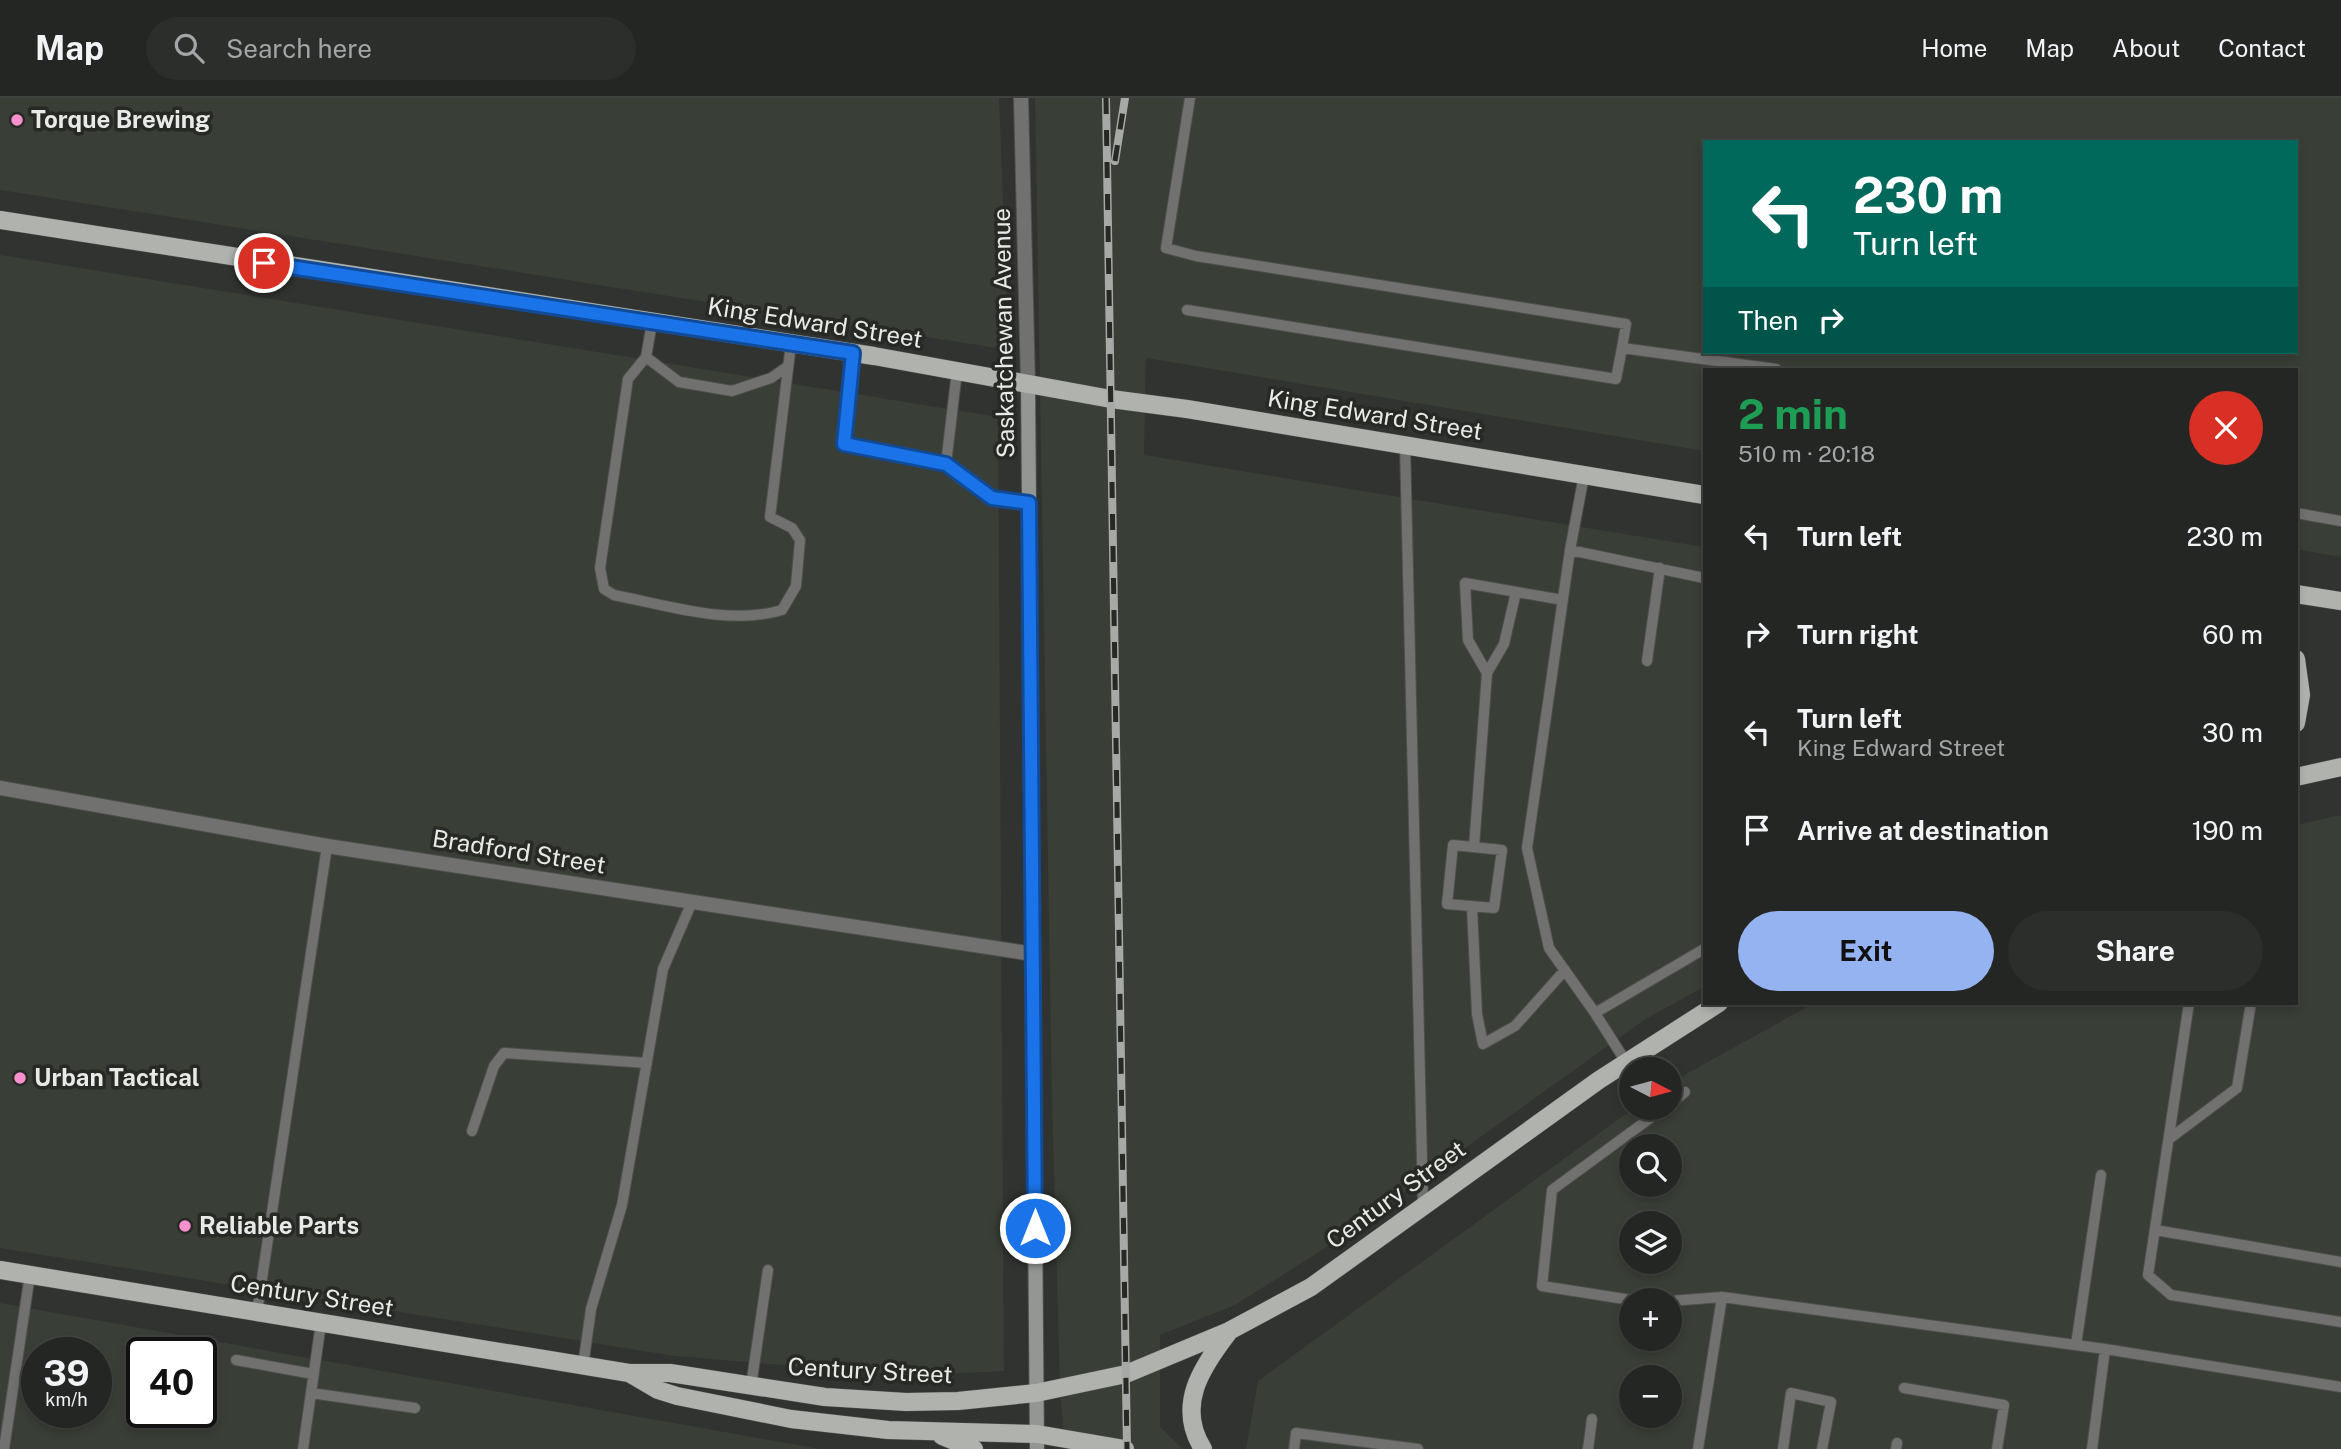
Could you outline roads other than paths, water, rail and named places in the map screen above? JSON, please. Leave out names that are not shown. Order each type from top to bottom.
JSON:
[{"type":"main road","name":"King Edward Street","points":[[0,220],[853,353],[1703,495]]},
{"type":"main road","points":[[2298,594],[2341,601]]},
{"type":"main road","points":[[2298,673],[2301,695],[2298,712]]},
{"type":"main road","points":[[2298,777],[2341,767]]},
{"type":"main road","name":"Century Street","points":[[1634,1057],[1716,1005]]},
{"type":"main road","name":"Century Street","points":[[0,1270],[629,1373],[670,1373],[751,1386],[880,1401],[958,1401],[1036,1393],[1126,1374],[1229,1331],[1311,1287],[1619,1067]]},
{"type":"main road","points":[[1203,1449],[1194,1432],[1190,1414],[1192,1394],[1200,1373],[1229,1331]]},
{"type":"main road","points":[[629,1373],[658,1390],[714,1405],[845,1426],[1125,1449]]},
{"type":"main road","points":[[929,1431],[974,1449]]},
{"type":"street","name":"Saskatchewan Avenue","points":[[1021,98],[1028,384],[1037,1442]]},
{"type":"street","name":"Bradford Street","points":[[0,788],[327,846],[1033,954]]},
{"type":"lane","points":[[1187,310],[1616,379],[1626,324],[1196,256],[1166,248],[1190,98]]},
{"type":"lane","points":[[652,323],[646,358],[628,379],[600,568],[604,589],[614,595],[716,614],[767,615],[782,610],[796,586],[800,540],[792,528],[770,517],[791,344]]},
{"type":"lane","points":[[1622,348],[1772,368]]},
{"type":"lane","points":[[853,353],[844,444],[946,464],[992,498],[1029,503]]},
{"type":"lane","points":[[646,358],[679,382],[732,391],[744,390],[771,379],[787,367]]},
{"type":"lane","points":[[946,464],[957,371]]},
{"type":"lane","points":[[1405,445],[1423,1205]]},
{"type":"lane","points":[[1584,475],[1570,550],[1527,848],[1549,948],[1623,1057]]},
{"type":"lane","points":[[2298,513],[2341,521]]},
{"type":"lane","points":[[1570,550],[1703,578]]},
{"type":"lane","points":[[1647,661],[1660,568]]},
{"type":"lane","points":[[1487,673],[1468,640],[1465,583],[1563,600]]},
{"type":"lane","points":[[1474,847],[1487,673],[1504,644],[1516,592]]},
{"type":"lane","points":[[1453,845],[1474,847],[1502,850],[1494,908],[1447,904],[1453,845]]},
{"type":"lane","points":[[257,1312],[327,846]]},
{"type":"lane","points":[[583,1366],[591,1308],[622,1205],[663,969],[692,902]]},
{"type":"lane","points":[[1472,908],[1478,1014],[1483,1044],[1515,1026],[1565,970]]},
{"type":"lane","points":[[1595,1013],[1703,951]]},
{"type":"lane","points":[[2189,1005],[2148,1275],[2171,1295],[2341,1322]]},
{"type":"lane","points":[[2169,1139],[2237,1088],[2251,1005]]},
{"type":"lane","points":[[472,1132],[494,1066],[504,1053],[647,1063]]},
{"type":"lane","points":[[1619,1298],[1542,1286],[1552,1190],[1648,1120]]},
{"type":"lane","points":[[2076,1345],[2101,1175]]},
{"type":"lane","points":[[2155,1230],[2341,1262]]},
{"type":"lane","points":[[751,1386],[768,1270]]},
{"type":"lane","points":[[4,1449],[30,1275]]},
{"type":"lane","points":[[1698,1449],[1723,1297]]},
{"type":"lane","points":[[1682,1300],[1723,1297],[2105,1349],[2341,1387]]},
{"type":"lane","points":[[303,1449],[321,1323]]},
{"type":"lane","points":[[2092,1449],[2105,1349]]},
{"type":"lane","points":[[236,1360],[313,1374]]},
{"type":"lane","points":[[1904,1388],[2004,1405],[1997,1449]]},
{"type":"lane","points":[[311,1392],[415,1408]]},
{"type":"lane","points":[[1783,1449],[1791,1393],[1830,1402],[1822,1449]]},
{"type":"lane","points":[[1588,1449],[1592,1419]]},
{"type":"lane","points":[[1294,1449],[1296,1433],[1418,1449]]},
{"type":"railway","points":[[1106,98],[1127,1449]]},
{"type":"railway","points":[[1115,161],[1125,98]]},
{"type":"place","name":"Torque Brewing","points":[[17,120]]},
{"type":"place","name":"Urban Tactical","points":[[20,1078]]},
{"type":"place","name":"Reliable Parts","points":[[185,1226]]}]
